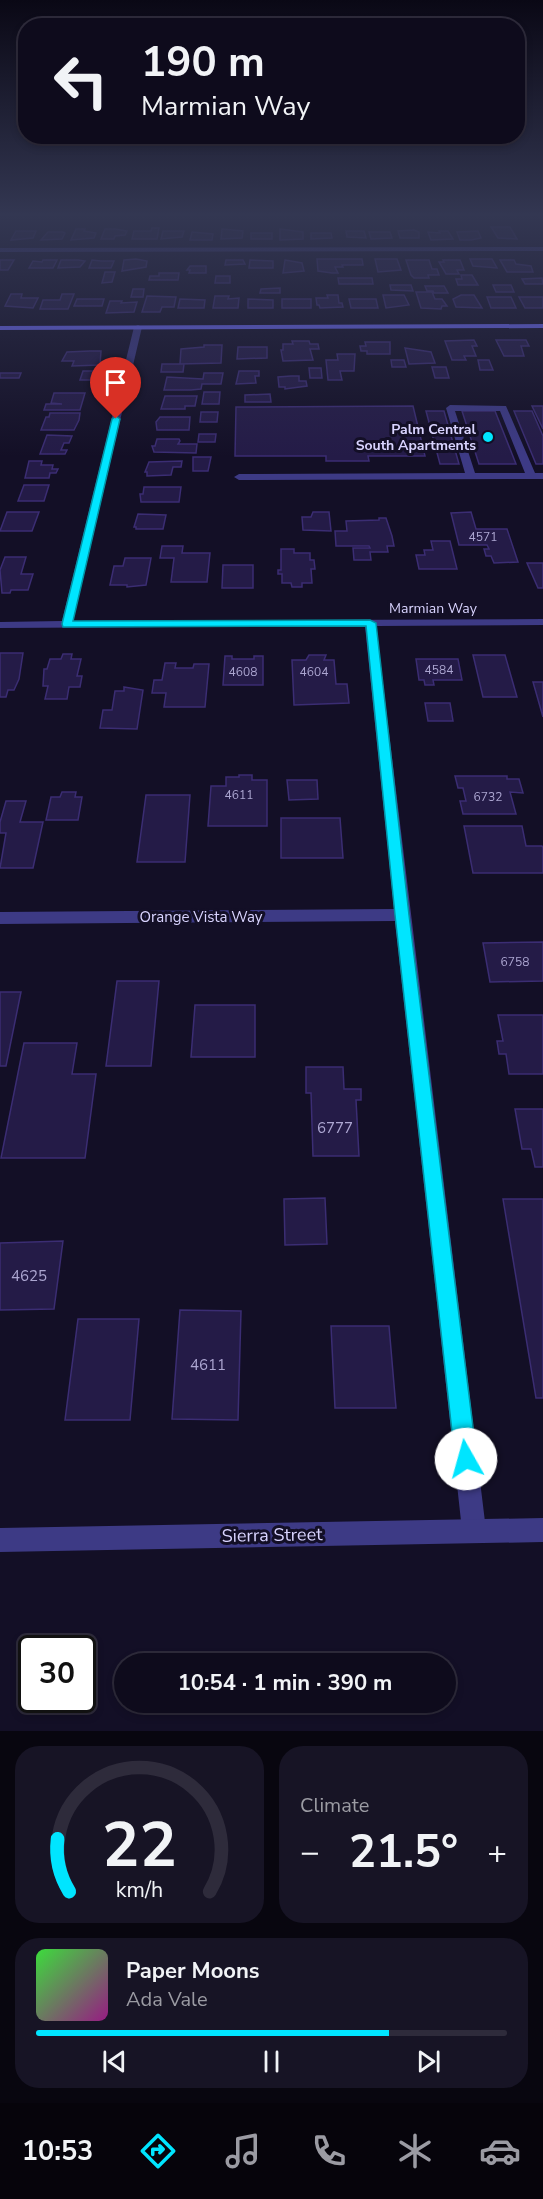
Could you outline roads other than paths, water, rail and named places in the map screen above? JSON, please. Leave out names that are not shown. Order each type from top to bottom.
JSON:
[{"type":"main road","points":[[0,328],[543,326]]},
{"type":"street","points":[[67,624],[138,327]]},
{"type":"street","points":[[471,476],[450,408],[503,408],[531,476]]},
{"type":"street","points":[[239,477],[543,476]]},
{"type":"street","name":"Marmian Way","points":[[0,625],[543,622]]},
{"type":"street","points":[[370,623],[474,1530]]},
{"type":"street","name":"Orange Vista Way","points":[[0,918],[402,915]]},
{"type":"street","name":"Sierra Street","points":[[0,1540],[543,1530]]},
{"type":"place","name":"Palm Central South Apartments","points":[[488,437]]}]
